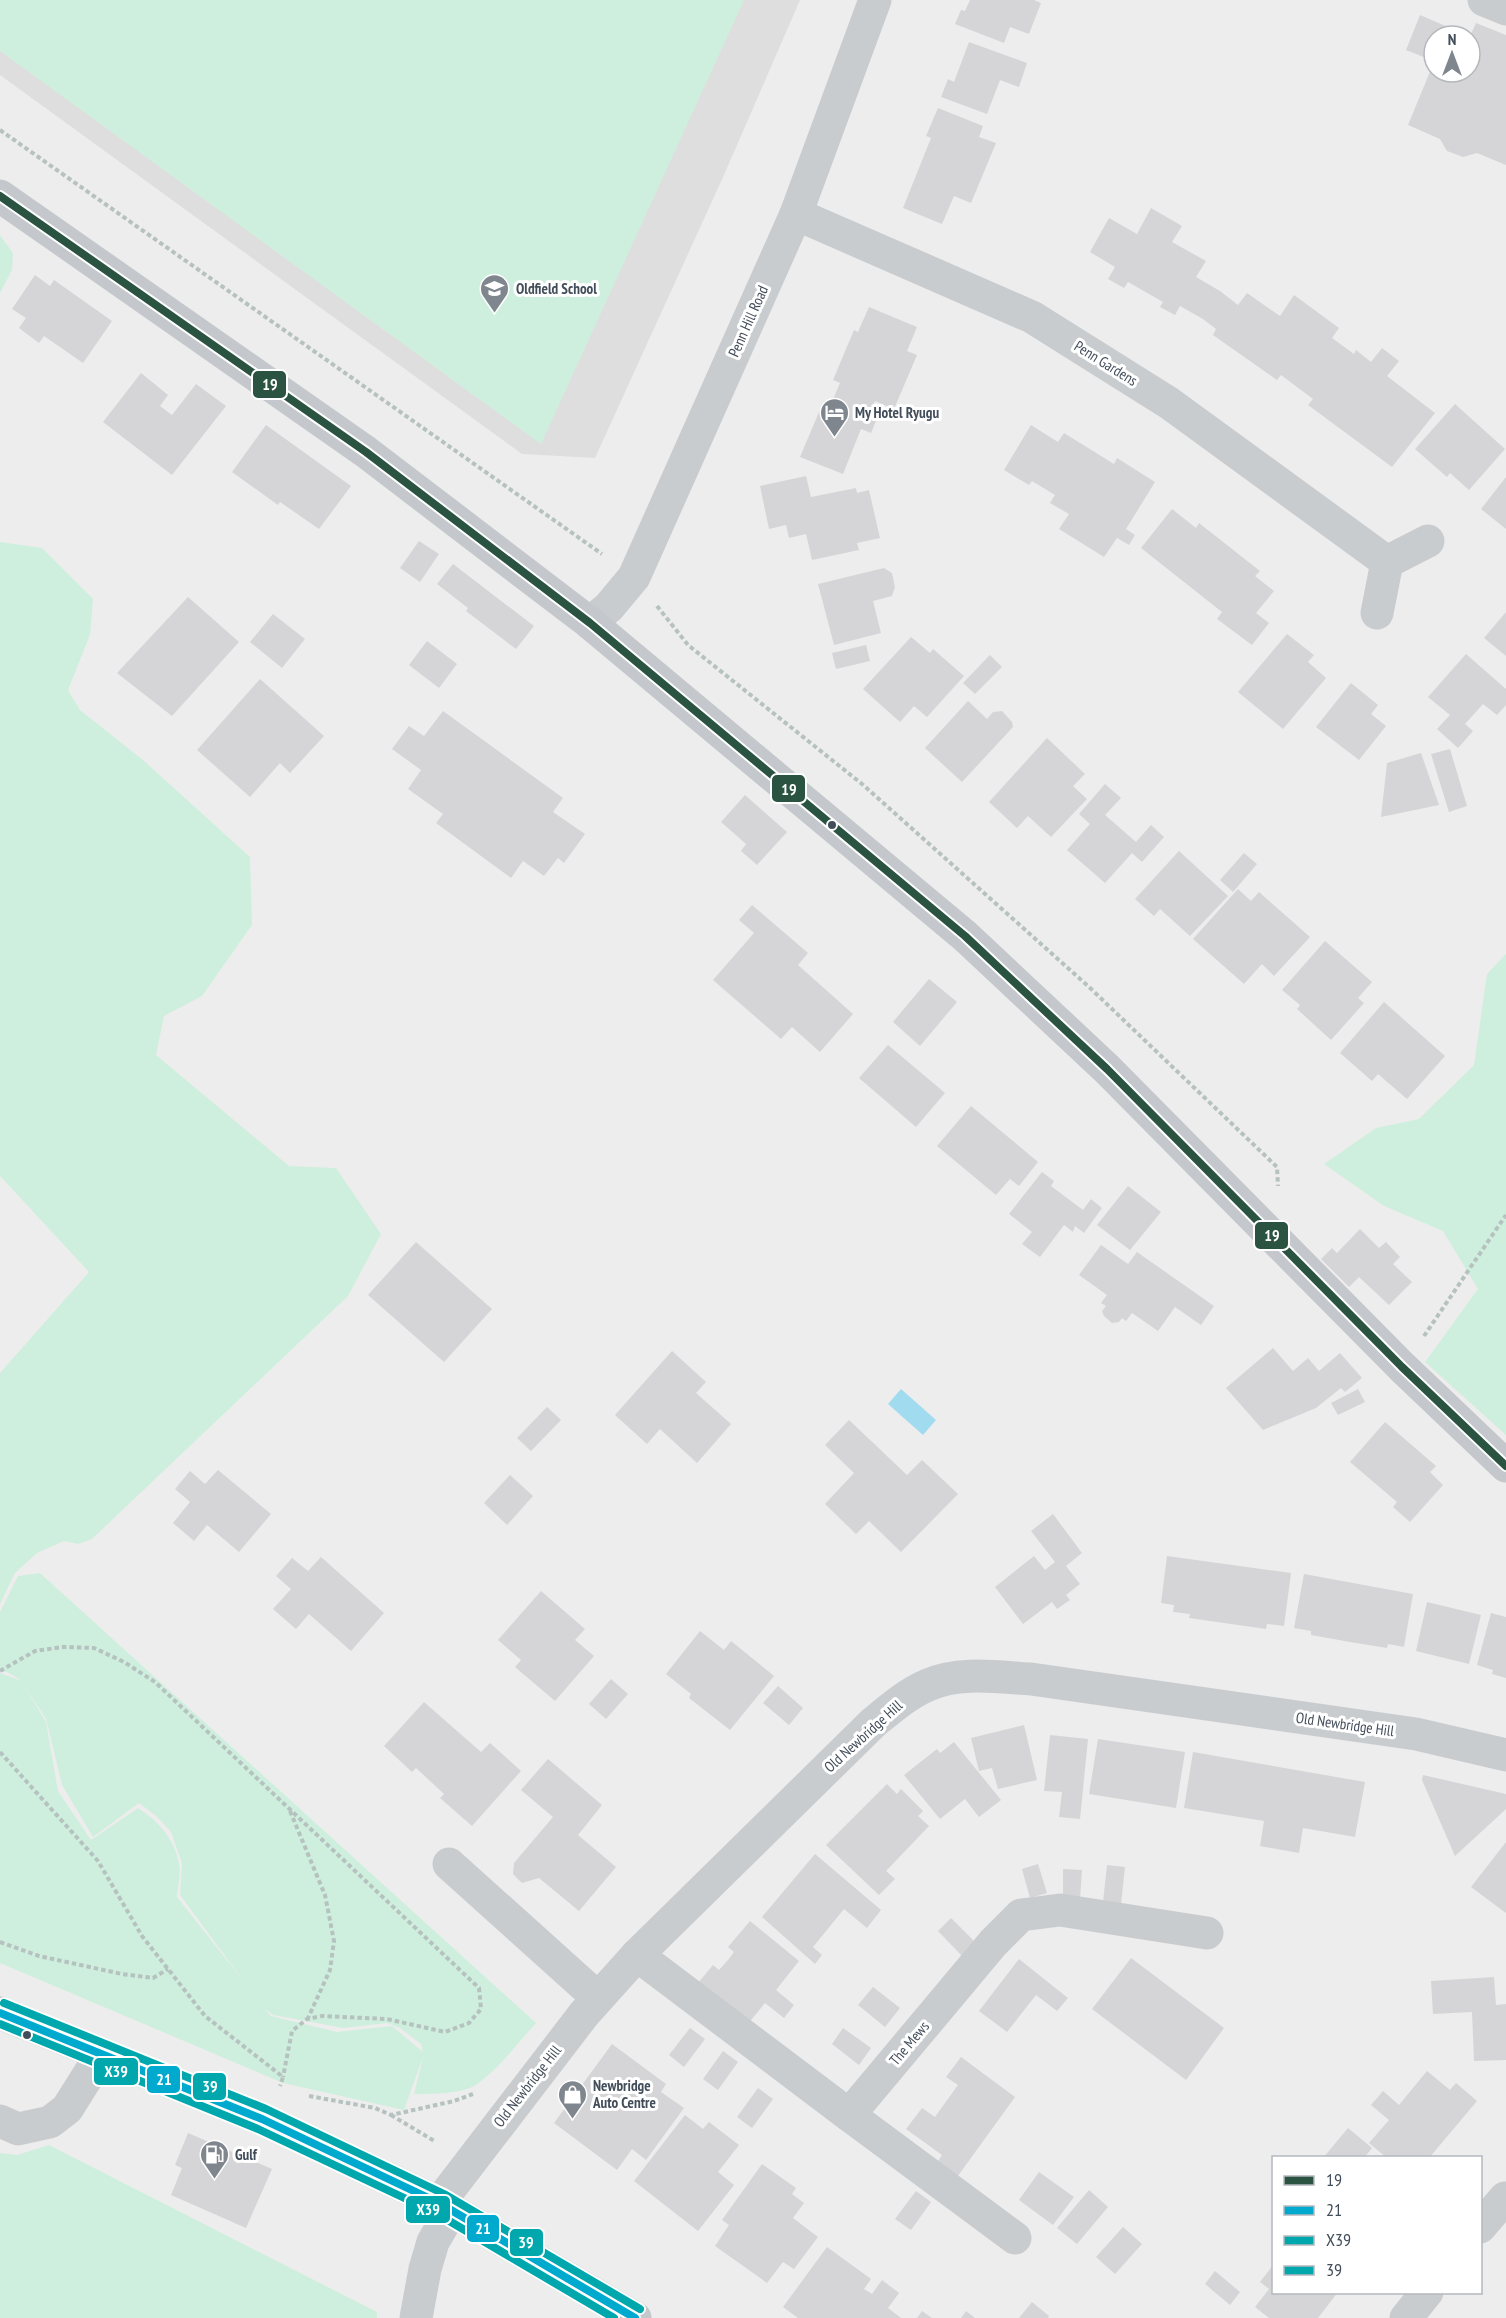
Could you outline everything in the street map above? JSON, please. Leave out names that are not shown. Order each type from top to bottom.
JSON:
[{"type":"main road","points":[[0,196],[366,452],[590,623],[965,936],[1107,1068],[1402,1367],[1506,1466]]},
{"type":"main road","points":[[0,2013],[262,2119],[445,2207],[635,2318]]},
{"type":"street","name":"Penn Hill Road","points":[[590,623],[609,607],[634,577],[795,214],[875,0]]},
{"type":"street","points":[[1484,0],[1506,9]]},
{"type":"street","name":"Penn Gardens","points":[[795,214],[1032,317],[1168,403],[1387,562]]},
{"type":"street","points":[[1377,613],[1387,562],[1428,541]]},
{"type":"street","name":"Old Newbridge Hill","points":[[416,2318],[425,2269],[433,2242],[445,2207],[469,2162],[598,1998],[637,1955],[873,1723],[905,1697],[929,1684],[957,1677],[1031,1679],[1404,1732],[1506,1755]]},
{"type":"street","points":[[449,1864],[598,1998]]},
{"type":"street","name":"The Mews","points":[[849,2115],[993,1943],[1021,1915],[1060,1910],[1207,1933]]},
{"type":"street","points":[[637,1955],[1015,2238]]},
{"type":"street","points":[[0,2121],[18,2129],[50,2122],[67,2109],[101,2055]]},
{"type":"street","points":[[1482,2225],[1505,2198]]},
{"type":"street","points":[[1406,2318],[1425,2294]]},
{"type":"path","points":[[1436,1321],[1506,1215]]},
{"type":"path","points":[[0,1671],[35,1652],[63,1647],[94,1648],[124,1662],[155,1682],[479,1988],[481,2009],[469,2024],[445,2032],[387,2019],[322,2016],[308,2019],[292,2031],[280,2088],[262,2119]]},
{"type":"path","points":[[0,1752],[98,1861],[142,1936],[206,2016],[283,2077]]},
{"type":"path","points":[[288,1808],[325,1895],[334,1941],[330,1970],[308,2019]]},
{"type":"path","points":[[0,1942],[39,1956],[122,1974],[153,1978],[168,1969]]},
{"type":"path","points":[[391,2115],[454,2101],[486,2090],[528,2086]]},
{"type":"path","points":[[280,2088],[288,2090]]},
{"type":"path","points":[[306,2095],[375,2108],[391,2115],[469,2162]]},
{"type":"shaded area","name":"Oldfield School","points":[[0,0],[800,0],[724,175],[595,458],[522,454],[0,75]]},
{"type":"green space","name":"Oldfield School","points":[[0,0],[744,0],[541,444],[0,51]]},
{"type":"green space","points":[[0,235],[13,253],[12,270],[0,293]]},
{"type":"green space","points":[[0,542],[42,548],[93,599],[90,635],[68,690],[80,710],[143,760],[250,857],[252,925],[202,996],[164,1016],[156,1055],[289,1166],[336,1168],[381,1234],[348,1296],[92,1539],[78,1544],[64,1541],[37,1553],[15,1573],[0,1604],[0,1373],[89,1272],[0,1176]]},
{"type":"green space","points":[[1506,954],[1506,1435],[1425,1362],[1478,1289],[1443,1231],[1384,1206],[1324,1164],[1376,1128],[1419,1119],[1474,1065],[1487,974]]},
{"type":"green space","points":[[40,1573],[536,2023],[491,2072],[474,2086],[461,2091],[414,2094],[423,2057],[404,2110],[283,2083],[0,1963],[0,1673],[22,1681],[7,1672],[0,1671],[0,1612],[18,1576]],"holes":[[[25,1687],[46,1719],[62,1785],[93,1837],[139,1803],[156,1816],[171,1832],[182,1863],[180,1895],[242,1979],[177,1897],[180,1871],[177,1854],[169,1838],[152,1819],[138,1808],[91,1840],[58,1791],[46,1722]],[[265,2009],[273,2015],[343,2028],[387,2023],[400,2028],[421,2044],[423,2052],[392,2026],[337,2032],[271,2016]]]},
{"type":"green space","points":[[49,2145],[377,2312],[377,2318],[0,2318],[0,2153],[17,2155]]},
{"type":"water","points":[[901,1389],[936,1420],[923,1435],[888,1404]]},
{"type":"building","points":[[970,0],[1034,0],[1041,3],[1029,34],[1010,27],[1004,43],[955,24],[961,10],[965,11]]},
{"type":"building","points":[[1420,15],[1441,24],[1422,24],[1422,56],[1406,50]]},
{"type":"building","points":[[1482,25],[1506,35],[1506,165],[1477,153],[1463,157],[1447,151],[1440,139],[1408,125],[1425,84],[1482,84]]},
{"type":"building","points":[[969,42],[1027,63],[1019,87],[1000,80],[987,114],[941,97],[948,79],[954,82]]},
{"type":"building","points":[[938,108],[983,126],[979,137],[996,143],[971,203],[954,196],[942,224],[903,208],[931,138],[926,136]]},
{"type":"building","points":[[1151,208],[1182,226],[1172,242],[1206,261],[1196,277],[1238,305],[1247,293],[1280,316],[1294,295],[1339,328],[1332,338],[1354,354],[1356,350],[1371,362],[1382,348],[1399,361],[1387,376],[1435,413],[1392,467],[1308,405],[1313,399],[1281,375],[1277,380],[1213,335],[1216,329],[1203,319],[1180,306],[1175,315],[1160,307],[1163,302],[1128,282],[1124,288],[1108,279],[1115,267],[1090,252],[1109,218],[1137,234]]},
{"type":"building","points":[[35,275],[50,286],[54,280],[112,321],[83,363],[44,336],[39,343],[19,328],[26,318],[12,309]]},
{"type":"building","points":[[869,307],[917,327],[907,351],[917,355],[894,409],[875,401],[870,412],[878,416],[871,433],[861,429],[843,474],[800,457],[822,405],[829,409],[840,383],[833,380],[854,330],[858,332]]},
{"type":"building","points":[[141,373],[168,395],[160,406],[172,415],[196,384],[226,406],[172,475],[103,422]]},
{"type":"building","points":[[1455,404],[1505,449],[1469,490],[1450,473],[1447,477],[1415,449]]},
{"type":"building","points":[[266,425],[351,486],[319,529],[280,502],[278,505],[232,472]]},
{"type":"building","points":[[1031,425],[1058,442],[1064,433],[1114,464],[1117,458],[1155,482],[1126,529],[1135,535],[1129,545],[1117,538],[1104,557],[1059,529],[1069,514],[1050,503],[1055,495],[1032,481],[1029,485],[1004,470]]},
{"type":"building","points":[[806,476],[811,497],[856,488],[857,493],[869,490],[880,538],[857,543],[859,550],[812,560],[806,534],[789,538],[786,525],[769,529],[760,486]]},
{"type":"building","points":[[1506,477],[1506,529],[1481,509]]},
{"type":"building","points":[[1172,509],[1196,528],[1199,523],[1260,571],[1255,576],[1274,591],[1256,613],[1269,623],[1252,645],[1217,619],[1222,612],[1141,548]]},
{"type":"building","points":[[419,541],[439,554],[420,582],[400,568]]},
{"type":"building","points":[[453,564],[534,626],[516,649],[466,611],[468,608],[437,584]]},
{"type":"building","points":[[884,568],[892,573],[895,587],[892,596],[873,601],[881,633],[834,645],[818,584]]},
{"type":"building","points":[[188,597],[239,642],[172,716],[117,673]]},
{"type":"building","points":[[1506,612],[1506,656],[1484,638]]},
{"type":"building","points":[[273,614],[305,639],[282,668],[250,642]]},
{"type":"building","points":[[1287,634],[1314,655],[1308,662],[1326,678],[1283,729],[1238,692]]},
{"type":"building","points":[[911,637],[930,653],[933,649],[964,676],[927,717],[914,706],[900,722],[863,689]]},
{"type":"building","points":[[427,641],[457,664],[439,688],[409,665]]},
{"type":"building","points":[[866,645],[870,661],[836,669],[832,653]]},
{"type":"building","points":[[1466,654],[1506,689],[1506,705],[1497,715],[1483,704],[1465,724],[1473,731],[1458,748],[1437,729],[1450,715],[1428,697]]},
{"type":"building","points":[[990,655],[1002,667],[975,694],[963,683]]},
{"type":"building","points":[[260,679],[324,736],[290,773],[280,763],[250,797],[197,750]]},
{"type":"building","points":[[1351,683],[1378,705],[1371,714],[1386,726],[1359,760],[1316,727]]},
{"type":"building","points":[[968,701],[987,719],[993,712],[1002,711],[1012,722],[1013,727],[962,782],[925,748]]},
{"type":"building","points":[[443,711],[563,798],[553,812],[585,834],[564,863],[558,858],[544,876],[523,861],[511,878],[436,823],[443,814],[408,789],[421,770],[392,749],[409,726],[424,736]]},
{"type":"building","points":[[1047,738],[1085,774],[1073,786],[1087,799],[1051,837],[1028,816],[1017,828],[989,802]]},
{"type":"building","points":[[1450,749],[1467,806],[1449,812],[1431,754]]},
{"type":"building","points":[[1421,753],[1439,805],[1381,817],[1387,763]]},
{"type":"building","points":[[1105,784],[1121,798],[1105,815],[1136,842],[1151,825],[1164,837],[1142,862],[1132,853],[1105,883],[1067,850],[1090,824],[1079,814]]},
{"type":"building","points":[[745,795],[787,832],[757,865],[741,851],[746,844],[721,822]]},
{"type":"building","points":[[1179,851],[1228,896],[1190,936],[1160,909],[1154,916],[1135,899]]},
{"type":"building","points":[[1244,853],[1257,864],[1233,892],[1220,880]]},
{"type":"building","points":[[1238,889],[1251,901],[1259,892],[1310,937],[1274,976],[1262,964],[1244,984],[1193,939]]},
{"type":"building","points":[[752,905],[808,953],[798,965],[853,1014],[820,1052],[792,1027],[781,1039],[713,980],[754,933],[739,920]]},
{"type":"building","points":[[1325,941],[1372,982],[1358,998],[1364,1003],[1331,1040],[1297,1009],[1300,1005],[1282,990]]},
{"type":"building","points":[[929,979],[957,1002],[920,1046],[893,1022]]},
{"type":"building","points":[[1384,1002],[1445,1056],[1407,1099],[1378,1074],[1372,1081],[1340,1053]]},
{"type":"building","points":[[888,1045],[945,1093],[916,1127],[859,1078]]},
{"type":"building","points":[[971,1106],[1038,1162],[1019,1186],[1010,1179],[996,1195],[937,1146]]},
{"type":"building","points":[[1042,1172],[1054,1181],[1051,1186],[1083,1210],[1091,1199],[1102,1208],[1084,1233],[1075,1226],[1073,1232],[1064,1225],[1040,1257],[1022,1244],[1032,1232],[1009,1214]]},
{"type":"building","points":[[1128,1186],[1161,1212],[1130,1250],[1097,1225]]},
{"type":"building","points":[[1360,1229],[1379,1248],[1386,1242],[1400,1257],[1393,1264],[1412,1282],[1389,1305],[1359,1277],[1349,1287],[1321,1259],[1332,1248],[1337,1253]]},
{"type":"building","points":[[416,1242],[492,1309],[444,1362],[368,1295]]},
{"type":"building","points":[[1101,1245],[1128,1264],[1137,1252],[1214,1306],[1201,1325],[1175,1307],[1158,1331],[1132,1313],[1126,1321],[1122,1318],[1119,1322],[1112,1323],[1102,1311],[1106,1306],[1101,1303],[1107,1295],[1079,1275]]},
{"type":"building","points":[[1273,1348],[1293,1371],[1308,1358],[1319,1371],[1340,1353],[1362,1378],[1345,1392],[1341,1388],[1316,1408],[1263,1430],[1226,1388]]},
{"type":"building","points":[[672,1351],[706,1382],[696,1393],[731,1424],[697,1463],[660,1429],[647,1444],[615,1415]]},
{"type":"building","points":[[1358,1389],[1365,1402],[1338,1415],[1331,1403]]},
{"type":"building","points":[[547,1407],[561,1420],[531,1451],[517,1438]]},
{"type":"building","points":[[849,1420],[907,1475],[922,1460],[958,1494],[901,1552],[869,1521],[856,1534],[825,1504],[854,1473],[825,1445]]},
{"type":"building","points":[[1385,1422],[1436,1466],[1430,1472],[1443,1485],[1410,1522],[1393,1507],[1397,1502],[1350,1462]]},
{"type":"building","points":[[218,1470],[271,1514],[239,1552],[207,1525],[194,1541],[173,1523],[190,1502],[175,1489],[190,1471],[205,1484]]},
{"type":"building","points":[[510,1475],[533,1496],[507,1525],[484,1503]]},
{"type":"building","points":[[1053,1514],[1082,1553],[1066,1566],[1080,1584],[1066,1595],[1070,1600],[1057,1609],[1052,1602],[1023,1624],[995,1587],[1034,1556],[1045,1570],[1055,1562],[1031,1531]]},
{"type":"building","points":[[1167,1556],[1291,1573],[1284,1626],[1267,1624],[1266,1629],[1189,1618],[1190,1614],[1173,1612],[1174,1605],[1161,1603]]},
{"type":"building","points":[[321,1557],[384,1613],[351,1651],[309,1614],[296,1629],[273,1609],[291,1589],[276,1576],[292,1558],[308,1571]]},
{"type":"building","points":[[1304,1574],[1413,1594],[1404,1647],[1388,1644],[1387,1648],[1350,1642],[1311,1635],[1311,1631],[1294,1628]]},
{"type":"building","points":[[541,1591],[585,1629],[575,1640],[594,1656],[555,1701],[515,1667],[521,1660],[498,1640]]},
{"type":"building","points":[[1427,1602],[1481,1615],[1469,1664],[1416,1651]]},
{"type":"building","points":[[1491,1613],[1506,1617],[1506,1678],[1492,1674],[1493,1670],[1477,1665]]},
{"type":"building","points":[[700,1631],[724,1650],[731,1641],[774,1676],[730,1730],[689,1698],[691,1694],[666,1674]]},
{"type":"building","points":[[611,1679],[628,1694],[606,1719],[589,1704]]},
{"type":"building","points":[[778,1686],[803,1708],[789,1725],[763,1703]]},
{"type":"building","points":[[424,1702],[481,1752],[490,1743],[521,1771],[472,1826],[440,1798],[444,1794],[416,1768],[412,1772],[384,1746]]},
{"type":"building","points":[[1024,1725],[1037,1780],[998,1789],[992,1768],[979,1771],[971,1738]]},
{"type":"building","points":[[1050,1735],[1088,1739],[1080,1819],[1059,1817],[1062,1792],[1044,1791]]},
{"type":"building","points":[[1098,1739],[1185,1752],[1176,1808],[1089,1794]]},
{"type":"building","points":[[954,1742],[1001,1800],[979,1817],[965,1799],[940,1819],[904,1775],[937,1749],[940,1753]]},
{"type":"building","points":[[1193,1752],[1365,1782],[1355,1837],[1303,1828],[1299,1853],[1260,1846],[1264,1821],[1184,1808]]},
{"type":"building","points":[[548,1759],[602,1805],[578,1835],[616,1867],[579,1911],[539,1878],[522,1883],[513,1874],[514,1863],[553,1817],[521,1790]]},
{"type":"building","points":[[1423,1775],[1506,1794],[1506,1809],[1455,1856],[1422,1780]]},
{"type":"building","points":[[887,1784],[897,1794],[901,1789],[923,1811],[918,1816],[929,1826],[886,1871],[895,1879],[879,1895],[826,1845]]},
{"type":"building","points":[[1506,1842],[1506,1913],[1471,1887]]},
{"type":"building","points":[[815,1854],[881,1910],[867,1928],[844,1909],[813,1947],[822,1955],[815,1964],[762,1917]]},
{"type":"building","points":[[1038,1864],[1047,1893],[1030,1898],[1022,1869]]},
{"type":"building","points":[[1107,1865],[1125,1867],[1121,1904],[1103,1902]]},
{"type":"building","points":[[1063,1869],[1082,1870],[1080,1899],[1063,1899]]},
{"type":"building","points":[[951,1918],[977,1944],[963,1957],[938,1931]]},
{"type":"building","points":[[750,1921],[799,1961],[776,1990],[794,2005],[784,2018],[765,2003],[743,2030],[693,1989],[713,1965],[719,1970],[728,1960],[734,1952],[728,1947]]},
{"type":"building","points":[[1131,1958],[1224,2028],[1186,2080],[1092,2009]]},
{"type":"building","points":[[1019,1959],[1068,1998],[1057,2011],[1036,1995],[1007,2032],[979,2011]]},
{"type":"building","points":[[1494,1977],[1496,2005],[1506,2004],[1506,2060],[1474,2061],[1472,2012],[1433,2014],[1431,1981]]},
{"type":"building","points":[[873,1987],[900,2008],[885,2027],[858,2005]]},
{"type":"building","points":[[690,2028],[705,2039],[684,2067],[669,2055]]},
{"type":"building","points":[[843,2028],[871,2048],[859,2065],[832,2044]]},
{"type":"building","points":[[612,2044],[666,2084],[661,2092],[684,2108],[646,2160],[632,2149],[617,2170],[554,2123]]},
{"type":"building","points":[[723,2051],[738,2062],[718,2090],[703,2079]]},
{"type":"building","points":[[961,2057],[1015,2097],[955,2180],[935,2166],[942,2155],[906,2129],[922,2108],[935,2117],[958,2085],[946,2077]]},
{"type":"building","points":[[1427,2071],[1450,2090],[1456,2083],[1477,2101],[1431,2156],[1385,2156],[1369,2143],[1389,2120],[1371,2105],[1383,2091],[1399,2105]]},
{"type":"building","points":[[758,2088],[773,2099],[752,2128],[737,2117]]},
{"type":"building","points":[[685,2115],[703,2129],[709,2122],[739,2145],[718,2172],[734,2185],[698,2231],[634,2181]]},
{"type":"building","points":[[1348,2128],[1372,2148],[1366,2156],[1325,2156]]},
{"type":"building","points":[[188,2133],[272,2169],[246,2228],[171,2195],[182,2168],[175,2165]]},
{"type":"building","points":[[762,2164],[796,2188],[792,2194],[804,2203],[793,2218],[818,2237],[794,2269],[783,2262],[767,2283],[715,2246],[729,2225],[722,2220]]},
{"type":"building","points":[[1039,2172],[1074,2197],[1053,2225],[1019,2200]]},
{"type":"building","points":[[1089,2190],[1108,2207],[1077,2244],[1057,2228]]},
{"type":"building","points":[[916,2191],[931,2202],[911,2230],[895,2219]]},
{"type":"building","points":[[1123,2227],[1142,2244],[1115,2274],[1096,2257]]},
{"type":"building","points":[[827,2247],[871,2279],[864,2289],[872,2294],[882,2280],[899,2293],[888,2308],[901,2318],[798,2318],[783,2307]]},
{"type":"building","points":[[1272,2267],[1272,2294],[1336,2294],[1318,2318],[1269,2318],[1255,2307],[1269,2289],[1260,2282]]},
{"type":"building","points":[[1215,2271],[1240,2292],[1230,2305],[1205,2284]]},
{"type":"building","points":[[1032,2302],[1049,2316],[1048,2318],[1019,2318]]},
{"type":"building","points":[[922,2311],[932,2318],[917,2318]]},
{"type":"building","points":[[966,2311],[975,2318],[961,2318]]},
{"type":"transit line","name":"19","points":[[0,196],[366,452],[590,623],[965,936],[1107,1069],[1402,1367],[1506,1466]]},
{"type":"transit line","name":"39","points":[[4,2003],[266,2109],[444,2194],[640,2309]]},
{"type":"transit line","name":"21","points":[[0,2013],[262,2119],[439,2203],[635,2318]]},
{"type":"transit line","name":"X39","points":[[0,2024],[258,2129],[434,2212],[614,2318]]},
{"type":"place","name":"Oldfield School","points":[[495,314]]},
{"type":"place","name":"My Hotel Ryugu","points":[[834,438]]},
{"type":"place","name":"Newbridge Auto Centre","points":[[572,2120]]},
{"type":"place","name":"Gulf","points":[[214,2180]]}]
